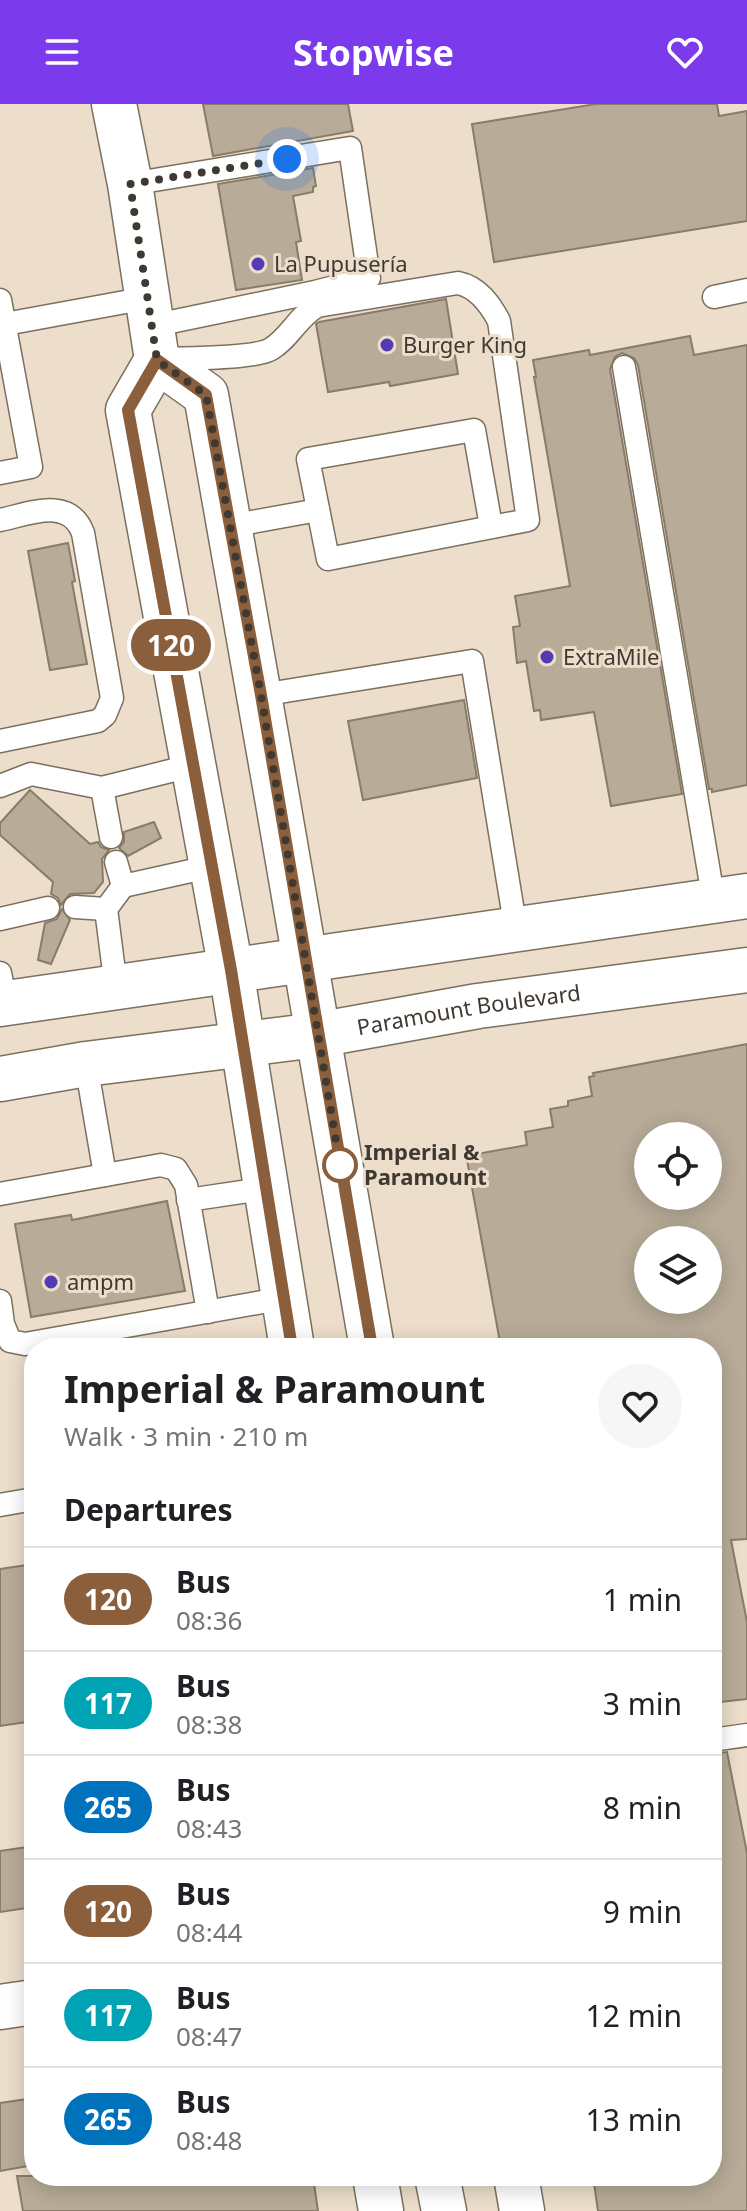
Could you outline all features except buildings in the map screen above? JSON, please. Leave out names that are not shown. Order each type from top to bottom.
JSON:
[{"type":"main road","points":[[114,104],[152,328],[128,410],[213,866],[291,1338]]},
{"type":"main road","points":[[152,328],[206,395],[261,695],[370,1338]]},
{"type":"main road","points":[[2,993],[116,987],[730,899]]},
{"type":"main road","name":"Paramount Boulevard","points":[[0,1079],[86,1064],[317,1035],[478,1006],[747,970]]},
{"type":"main road","points":[[0,2007],[24,2003]]},
{"type":"main road","points":[[377,2186],[381,2211]]},
{"type":"main road","points":[[439,2186],[444,2211]]},
{"type":"main road","points":[[518,2186],[522,2211]]},
{"type":"lane","points":[[130,184],[350,148],[369,278],[152,328]]},
{"type":"lane","points":[[2,325],[152,328],[269,351],[290,335],[300,318],[317,306],[458,283],[466,285],[484,299],[499,321],[528,520],[328,559],[308,459],[474,430],[491,526]]},
{"type":"lane","points":[[714,297],[747,290]]},
{"type":"lane","points":[[0,300],[2,325],[31,467],[0,473]]},
{"type":"lane","points":[[624,367],[730,899]]},
{"type":"lane","points":[[0,520],[52,509],[69,513],[77,519],[83,533],[112,698],[105,715],[98,721],[0,741]]},
{"type":"lane","points":[[230,526],[318,510]]},
{"type":"lane","points":[[261,695],[472,661],[516,930]]},
{"type":"lane","points":[[0,786],[31,774],[102,788],[194,765]]},
{"type":"lane","points":[[102,788],[111,837]]},
{"type":"lane","points":[[116,862],[123,886]]},
{"type":"lane","points":[[116,987],[106,909],[123,886],[213,866]]},
{"type":"lane","points":[[75,907],[106,909]]},
{"type":"lane","points":[[0,919],[48,908]]},
{"type":"lane","points":[[86,1064],[105,1175]]},
{"type":"lane","points":[[0,1194],[161,1165],[176,1169],[186,1185],[208,1312]]},
{"type":"lane","points":[[188,1200],[268,1188]]},
{"type":"lane","points":[[59,1338],[285,1298]]},
{"type":"lane","points":[[0,1301],[3,1324],[10,1341],[24,1344]]},
{"type":"lane","points":[[0,1505],[24,1501]]},
{"type":"lane","points":[[722,1739],[747,1735]]},
{"type":"bus line","name":"120","points":[[290,1338],[231,970],[128,410],[157,360],[206,395],[261,695],[370,1338]]},
{"type":"place","name":"La Pupusería","points":[[258,264]]},
{"type":"place","name":"Burger King","points":[[387,345]]},
{"type":"place","name":"ExtraMile","points":[[547,657]]},
{"type":"place","name":"Imperial & Paramount","points":[[340,1165]]},
{"type":"place","name":"ampm","points":[[51,1282]]},
{"type":"route","points":[[287,159],[130,184],[157,360],[206,395],[261,695],[340,1165]]}]
